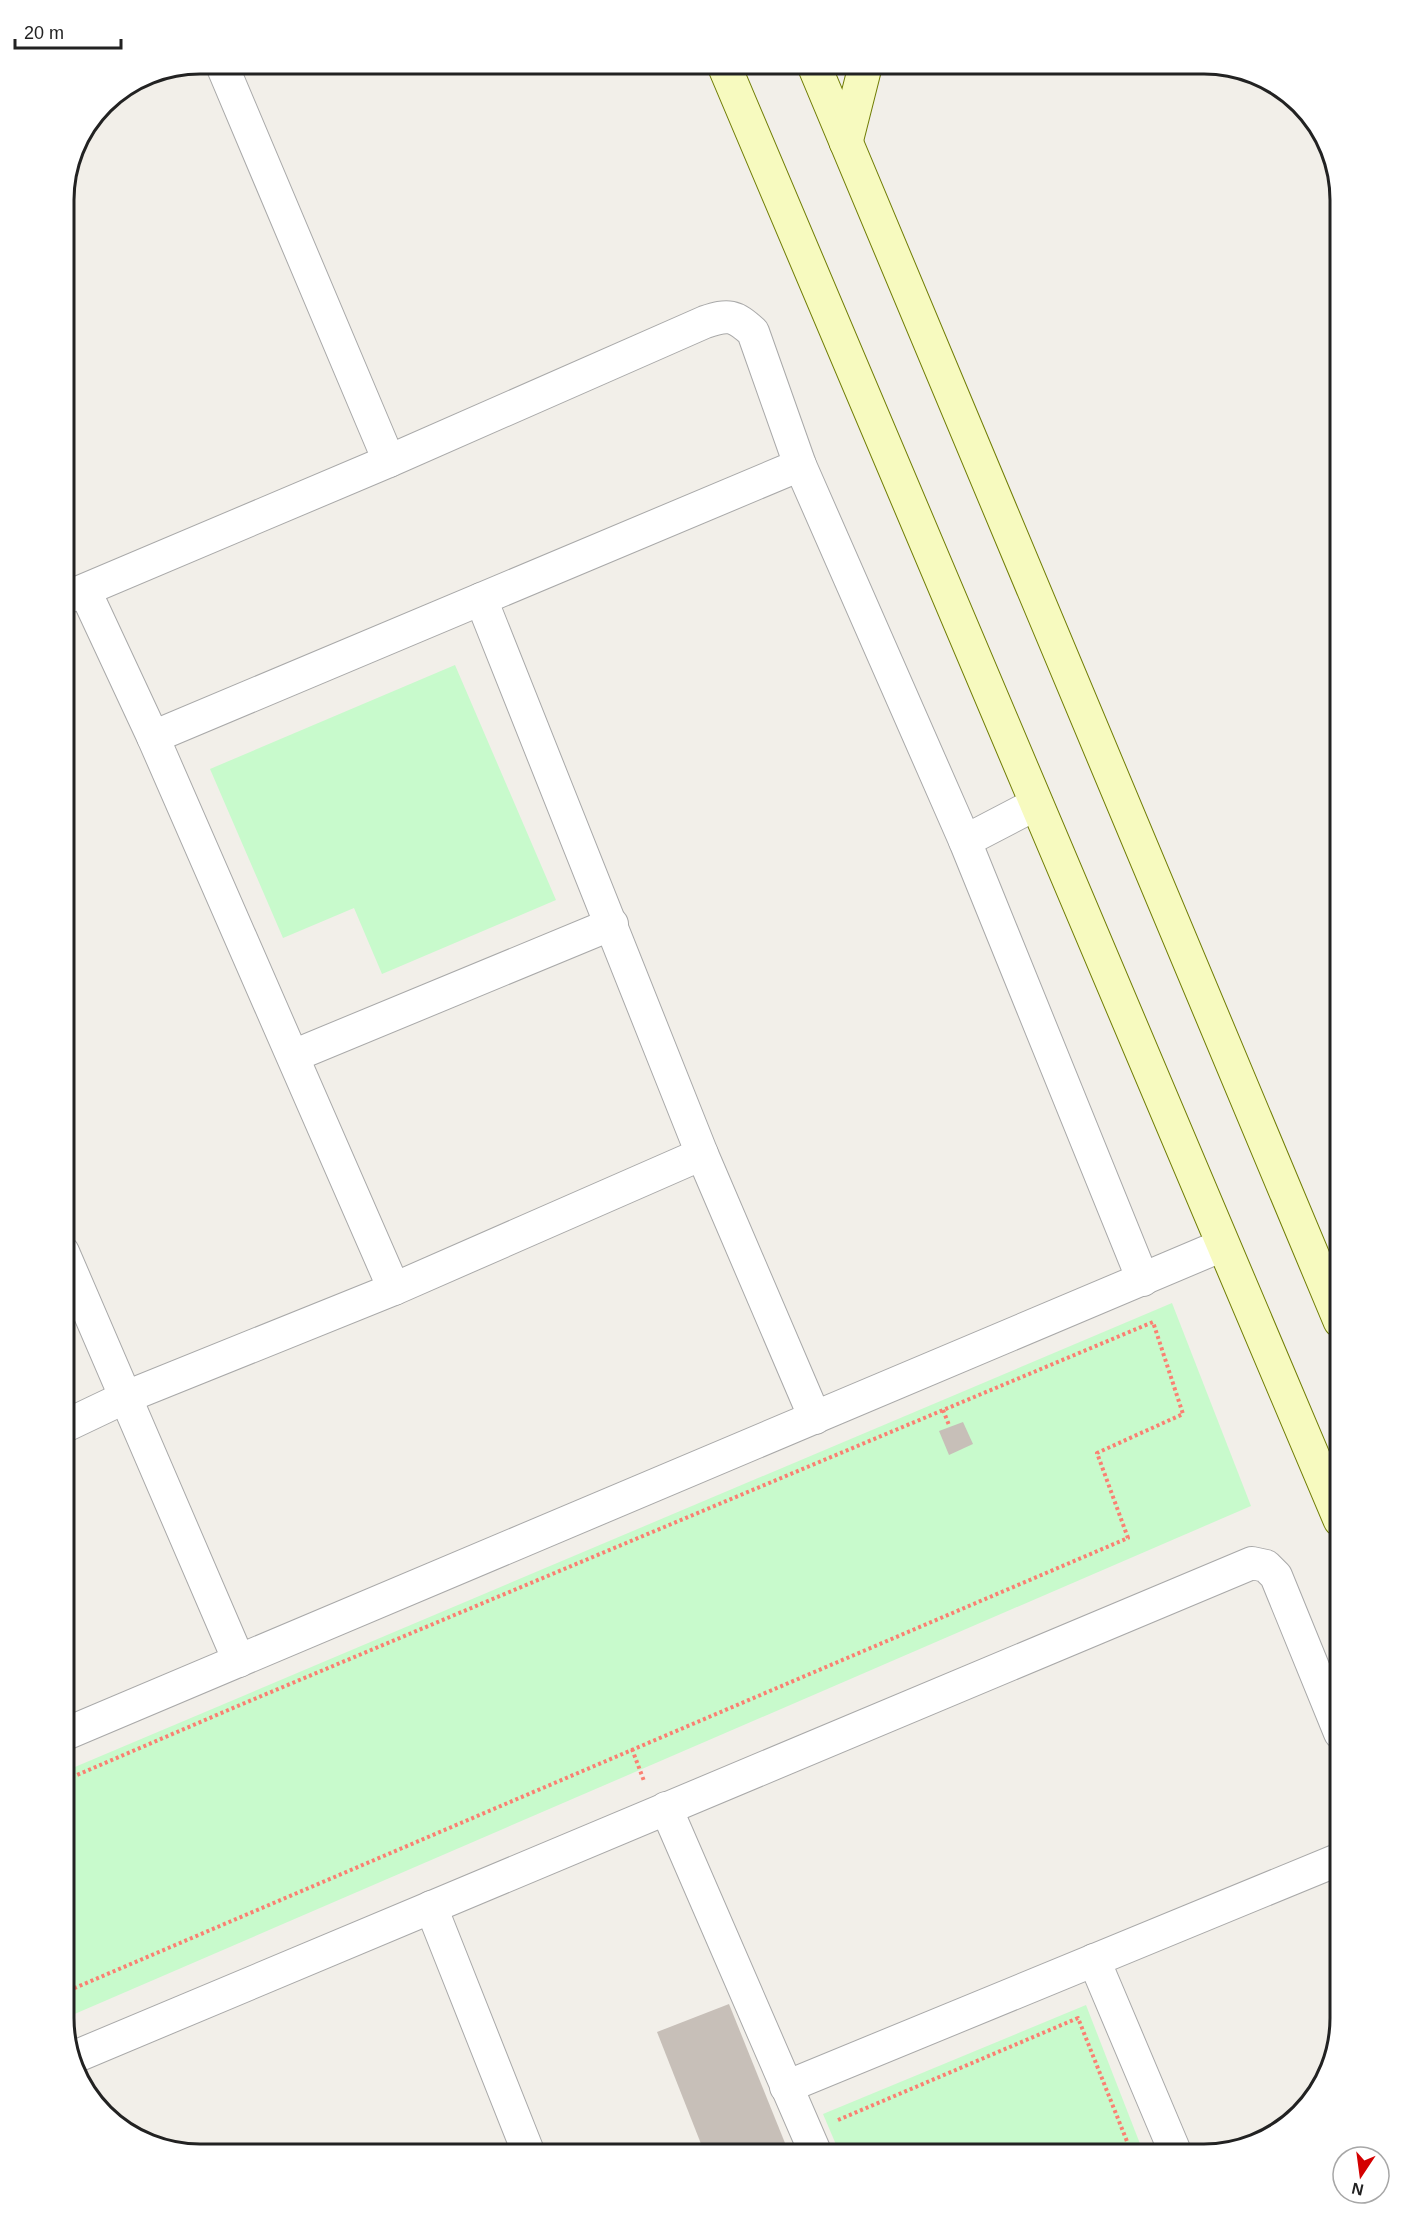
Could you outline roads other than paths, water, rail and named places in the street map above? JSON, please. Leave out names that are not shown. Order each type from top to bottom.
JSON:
[{"type":"main road","points":[[721,74],[1036,804],[1330,1496]]},
{"type":"main road","points":[[818,74],[1330,1297]]},
{"type":"main road","points":[[846,142],[863,74]]},
{"type":"street","points":[[226,74],[389,461]]},
{"type":"street","points":[[394,1289],[153,737],[74,595],[389,461],[705,322],[724,316],[738,319],[753,333],[800,465],[965,841],[1143,1280]]},
{"type":"street","points":[[153,737],[800,465]]},
{"type":"street","points":[[481,599],[702,1154],[815,1418]]},
{"type":"street","points":[[965,841],[1036,804]]},
{"type":"street","points":[[293,1056],[612,924]]},
{"type":"street","points":[[74,1422],[126,1398],[394,1289],[702,1154]]},
{"type":"street","points":[[74,1730],[1223,1245]]},
{"type":"street","points":[[74,1277],[238,1661]]},
{"type":"street","points":[[79,2055],[1252,1563],[1266,1566],[1276,1576],[1330,1708]]},
{"type":"street","points":[[666,1808],[811,2144]]},
{"type":"street","points":[[786,2087],[1330,1863]]},
{"type":"street","points":[[431,1907],[524,2143]]},
{"type":"street","points":[[1094,1960],[1172,2144]]}]
